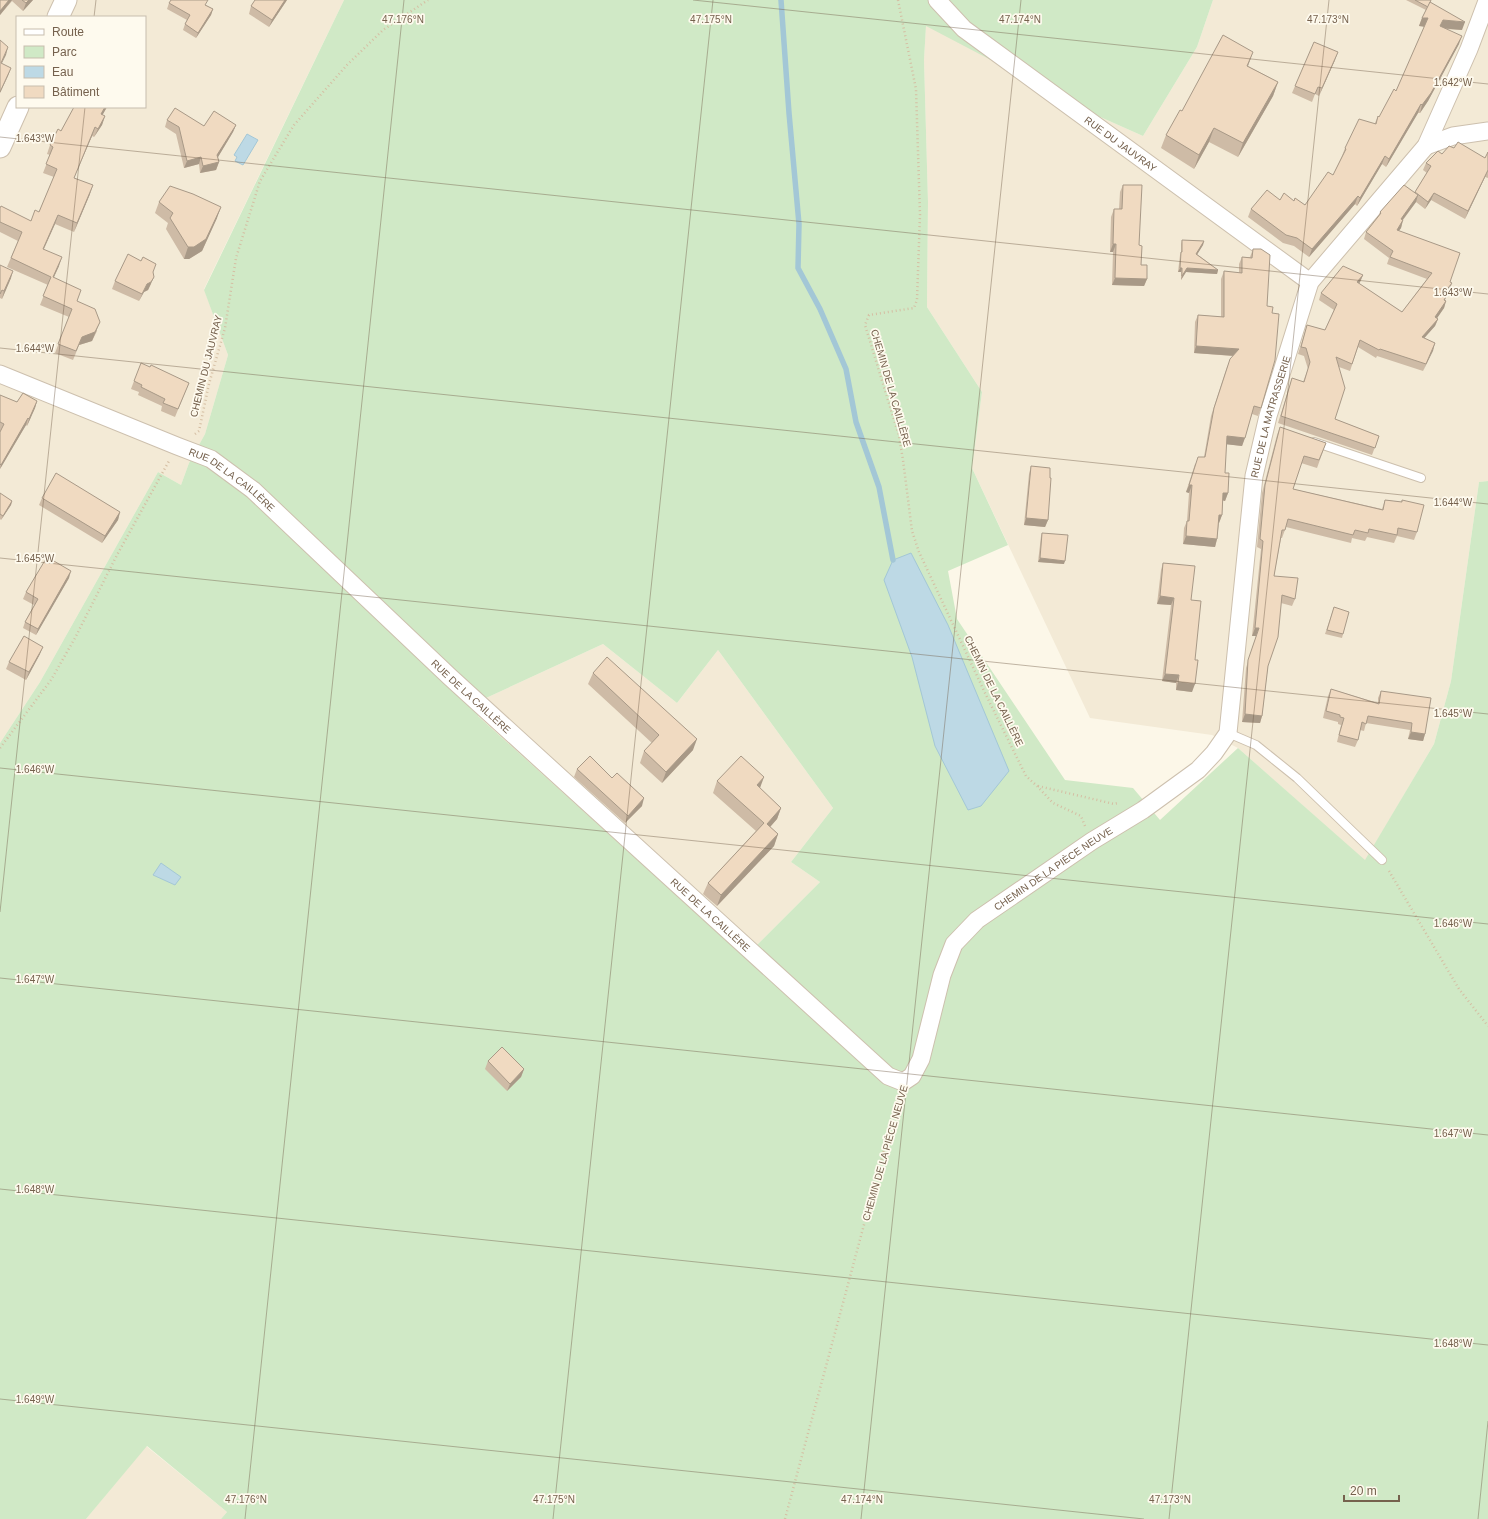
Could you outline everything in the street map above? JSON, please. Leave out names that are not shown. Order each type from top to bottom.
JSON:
[{"type":"street","points":[[58,16],[66,0]]},
{"type":"street","name":"RUE DU JAUVRAY","points":[[937,0],[964,29],[1310,282]]},
{"type":"street","name":"RUE DE LA MATRASSERIE","points":[[1228,733],[1254,476],[1270,426],[1310,282],[1426,146],[1469,49],[1487,2]]},
{"type":"street","points":[[0,147],[18,108]]},
{"type":"street","name":"RUE DE LA MATRASSERIE","points":[[1426,146],[1453,136],[1488,131]]},
{"type":"street","name":"RUE DE LA CAILLÈRE","points":[[0,374],[211,459],[253,490],[450,677],[888,1076],[903,1082]]},
{"type":"street","name":"CHEMIN DE LA PIÈCE NEUVE","points":[[903,1082],[912,1076],[921,1059],[942,975],[954,944],[976,920],[1092,841],[1144,810],[1192,774],[1214,753],[1228,733]]},
{"type":"lane","points":[[1303,438],[1421,478]]},
{"type":"lane","points":[[1228,733],[1256,745],[1297,778],[1382,860]]},
{"type":"path","name":"CHEMIN DU JAUVRAY","points":[[0,748],[51,680],[75,638],[117,555],[177,446],[199,431],[209,384],[226,328],[236,258],[260,181],[294,125],[347,65],[383,30],[428,0]]},
{"type":"path","name":"CHEMIN DE LA CAILLÈRE","points":[[898,0],[916,89],[920,215],[917,300],[914,308],[869,314],[865,325],[898,436],[908,494],[912,531],[919,552],[1026,776],[1053,804],[1080,816]]},
{"type":"path","points":[[1037,786],[1114,804],[1120,803]]},
{"type":"path","points":[[1382,860],[1459,989],[1488,1026]]},
{"type":"path","name":"CHEMIN DE LA PIÈCE NEUVE","points":[[785,1519],[903,1082]]},
{"type":"shaded area","points":[[0,0],[344,0],[204,289],[228,355],[205,434],[189,463],[181,485],[158,472],[40,682],[0,743]]},
{"type":"shaded area","points":[[1213,0],[1488,0],[1488,481],[1479,482],[1451,681],[1434,744],[1365,861],[1238,748],[1212,735],[1090,718],[972,468],[982,392],[927,307],[928,202],[924,60],[926,25],[1098,116],[1143,136],[1197,47]]},
{"type":"shaded area","points":[[603,644],[677,703],[718,650],[833,808],[791,862],[820,882],[745,957],[478,716],[486,698]]},
{"type":"shaded area","points":[[146,1446],[227,1512],[221,1519],[86,1519]]},
{"type":"green space","points":[[344,0],[1213,0],[1197,47],[1143,136],[1098,116],[926,26],[924,60],[928,202],[927,307],[982,392],[972,468],[1008,545],[948,571],[957,619],[1065,780],[1133,788],[1160,820],[1238,748],[1365,860],[1434,744],[1451,681],[1479,482],[1488,481],[1488,1519],[221,1519],[227,1512],[147,1446],[86,1519],[0,1519],[0,743],[40,682],[158,472],[181,485],[189,463],[205,434],[228,355],[204,290]],"holes":[[[603,644],[677,703],[718,650],[833,808],[791,862],[820,882],[745,957],[478,716],[486,698]]]},
{"type":"water","points":[[247,134],[258,140],[243,165],[235,161],[237,157],[234,155]]},
{"type":"water","points":[[911,553],[948,625],[1009,771],[981,806],[968,810],[935,746],[912,657],[884,580],[893,560]]},
{"type":"water","points":[[161,863],[181,877],[175,885],[153,875]]},
{"type":"building","points":[[0,0],[9,0],[0,11]]},
{"type":"building","points":[[22,0],[29,0],[26,3]]},
{"type":"building","points":[[171,0],[208,0],[205,5],[213,9],[198,33],[185,24],[190,15],[169,3]]},
{"type":"building","points":[[255,0],[285,0],[272,20],[251,6]]},
{"type":"building","points":[[1415,0],[1431,0],[1428,7]]},
{"type":"building","points":[[1430,2],[1465,22],[1443,20],[1440,26],[1462,36],[1431,93],[1422,105],[1421,104],[1389,159],[1385,156],[1360,198],[1358,196],[1312,249],[1297,238],[1286,235],[1251,209],[1267,190],[1280,200],[1284,193],[1294,201],[1295,198],[1305,205],[1328,172],[1333,175],[1359,119],[1376,124],[1378,116],[1379,117],[1394,89],[1396,91],[1428,18],[1422,18]]},
{"type":"building","points":[[1223,35],[1253,52],[1247,66],[1278,82],[1243,143],[1214,128],[1199,155],[1166,135],[1180,110],[1182,111]]},
{"type":"building","points":[[0,40],[8,47],[1,63],[11,68],[0,92]]},
{"type":"building","points":[[1314,42],[1338,52],[1322,88],[1318,87],[1315,94],[1295,86]]},
{"type":"building","points":[[73,108],[104,108],[101,114],[105,116],[98,129],[95,127],[74,178],[93,185],[77,223],[58,215],[43,249],[62,257],[53,277],[81,290],[77,301],[95,309],[100,322],[95,332],[82,337],[76,351],[58,344],[72,309],[43,296],[51,277],[11,258],[22,232],[0,222],[1,206],[31,221],[35,210],[39,212],[57,169],[46,164],[53,147],[50,145],[58,129],[61,131]]},
{"type":"building","points":[[175,108],[204,126],[214,111],[236,125],[217,155],[219,162],[203,166],[201,157],[187,161],[179,127],[167,120]]},
{"type":"building","points":[[1458,142],[1485,158],[1488,152],[1488,170],[1468,211],[1434,193],[1428,202],[1415,192],[1431,166],[1426,163],[1438,151],[1442,154],[1449,146],[1454,148]]},
{"type":"building","points":[[1123,185],[1142,185],[1139,245],[1142,246],[1141,265],[1147,265],[1147,279],[1115,278],[1116,244],[1113,244],[1114,209],[1122,209]]},
{"type":"building","points":[[1404,185],[1418,195],[1401,219],[1403,220],[1397,230],[1460,253],[1450,282],[1452,283],[1444,293],[1447,295],[1444,300],[1446,301],[1435,317],[1438,319],[1422,337],[1435,343],[1426,364],[1380,349],[1379,350],[1360,340],[1352,364],[1336,357],[1345,388],[1335,419],[1379,436],[1375,448],[1281,416],[1292,378],[1304,382],[1310,362],[1306,348],[1301,347],[1307,325],[1325,330],[1337,304],[1321,293],[1343,266],[1363,275],[1357,282],[1402,312],[1432,273],[1390,257],[1393,251],[1366,232],[1381,213],[1380,212]]},
{"type":"building","points":[[170,186],[193,194],[221,207],[206,239],[194,247],[188,247],[170,218],[173,213],[159,202]]},
{"type":"building","points":[[1182,240],[1204,241],[1196,254],[1218,270],[1187,268],[1182,276],[1182,268],[1180,268]]},
{"type":"building","points":[[1253,249],[1261,249],[1270,255],[1267,306],[1273,307],[1272,313],[1279,314],[1275,360],[1261,408],[1254,406],[1245,438],[1227,436],[1225,473],[1229,473],[1228,493],[1223,493],[1222,515],[1219,515],[1217,539],[1186,536],[1187,521],[1189,521],[1192,485],[1189,485],[1198,457],[1205,457],[1214,408],[1230,359],[1239,349],[1196,346],[1198,315],[1224,317],[1224,271],[1242,273],[1242,257],[1252,258]]},
{"type":"building","points":[[128,254],[141,261],[143,257],[156,264],[153,272],[154,277],[151,282],[147,284],[142,294],[115,281]]},
{"type":"building","points":[[0,265],[13,271],[4,291],[2,290],[0,294]]},
{"type":"building","points":[[141,363],[150,367],[151,365],[189,383],[178,409],[163,403],[165,399],[141,387],[142,385],[134,381]]},
{"type":"building","points":[[23,393],[37,401],[29,419],[28,418],[1,465],[0,432],[4,424],[0,422],[0,395],[17,402]]},
{"type":"building","points":[[1280,427],[1326,443],[1319,460],[1304,456],[1293,489],[1383,510],[1385,500],[1402,502],[1402,500],[1424,505],[1417,532],[1398,528],[1397,535],[1369,529],[1368,533],[1355,530],[1353,535],[1288,519],[1285,530],[1282,530],[1274,576],[1298,578],[1295,599],[1282,595],[1278,637],[1268,666],[1262,716],[1245,714],[1248,660],[1259,628],[1255,628],[1263,541],[1260,539],[1265,485]]},
{"type":"building","points":[[1031,466],[1050,468],[1051,478],[1048,520],[1026,518]]},
{"type":"building","points":[[56,473],[120,512],[105,536],[42,498]]},
{"type":"building","points":[[0,493],[12,501],[3,516],[0,514]]},
{"type":"building","points":[[1042,533],[1068,535],[1065,561],[1040,558]]},
{"type":"building","points":[[47,557],[71,571],[38,629],[25,622],[38,599],[26,592]]},
{"type":"building","points":[[1163,563],[1195,566],[1191,600],[1201,601],[1195,660],[1198,660],[1195,684],[1178,682],[1179,675],[1165,674],[1174,598],[1160,596]]},
{"type":"building","points":[[1334,607],[1349,612],[1343,634],[1327,630]]},
{"type":"building","points":[[24,636],[43,647],[29,672],[9,662]]},
{"type":"building","points":[[607,657],[697,739],[666,772],[644,751],[659,735],[593,673]]},
{"type":"building","points":[[1331,689],[1379,704],[1381,691],[1431,698],[1425,734],[1411,732],[1412,723],[1368,716],[1366,724],[1362,722],[1358,740],[1339,735],[1344,718],[1340,717],[1340,715],[1326,711]]},
{"type":"building","points":[[590,756],[612,778],[617,773],[644,798],[628,816],[577,769]]},
{"type":"building","points":[[741,756],[764,777],[757,785],[781,808],[767,824],[778,834],[721,895],[708,883],[764,823],[717,781]]},
{"type":"building","points":[[502,1047],[524,1069],[510,1084],[488,1061]]},
{"type":"waterway","points":[[781,0],[799,224],[798,268],[820,309],[846,369],[856,422],[879,487],[893,560]]}]
